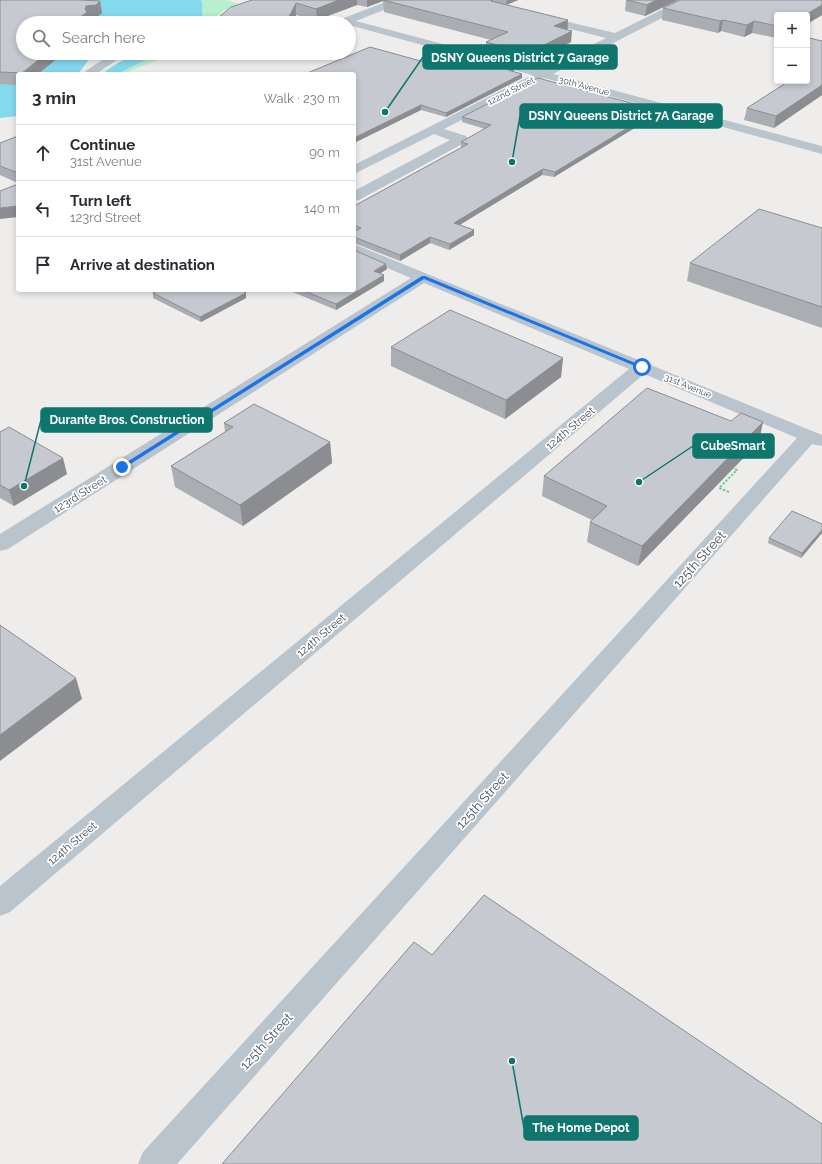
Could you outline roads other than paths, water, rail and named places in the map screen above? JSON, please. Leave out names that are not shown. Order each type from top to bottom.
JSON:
[{"type":"street","name":"30th Avenue","points":[[356,17],[400,0]]},
{"type":"street","name":"122nd Street","points":[[356,169],[689,0]]},
{"type":"street","points":[[526,15],[616,37]]},
{"type":"street","name":"30th Avenue","points":[[356,24],[822,150]]},
{"type":"street","points":[[571,35],[585,35],[593,31]]},
{"type":"street","points":[[93,72],[100,60]]},
{"type":"street","points":[[94,72],[112,60]]},
{"type":"street","points":[[356,196],[461,139],[433,130]]},
{"type":"street","name":"31st Avenue","points":[[356,250],[816,439]]},
{"type":"street","name":"123rd Street","points":[[0,544],[423,277]]},
{"type":"street","name":"124th Street","points":[[0,903],[642,367]]},
{"type":"street","name":"125th Street","points":[[155,1164],[816,439]]},
{"type":"water","points":[[0,0],[202,1],[203,16],[16,16],[16,60],[146,60],[121,72],[16,72],[16,116],[0,118]]},
{"type":"place","name":"DSNY Queens District 7 Garage","points":[[385,112]]},
{"type":"place","name":"DSNY Queens District 7A Garage","points":[[512,162]]},
{"type":"place","name":"CubeSmart","points":[[639,482]]},
{"type":"place","name":"Durante Bros. Construction","points":[[24,486]]},
{"type":"place","name":"The Home Depot","points":[[512,1061]]}]
